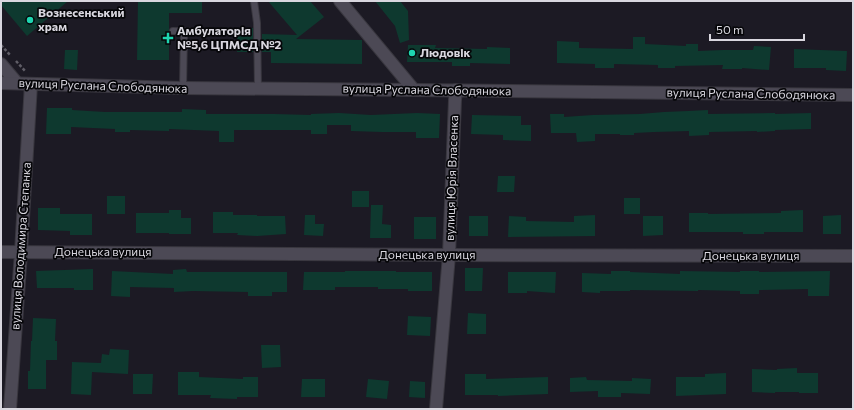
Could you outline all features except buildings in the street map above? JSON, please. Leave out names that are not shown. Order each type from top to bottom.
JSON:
[{"type":"street","points":[[340,1],[414,90]]},
{"type":"street","points":[[1,64],[17,83]]},
{"type":"street","name":"вулиця Руслана Слободянюка","points":[[1,83],[183,88],[853,95]]},
{"type":"street","name":"вулиця Володимира Степанка","points":[[10,409],[31,84]]},
{"type":"street","name":"вулиця Юрія Власенка","points":[[436,409],[449,255],[456,90]]},
{"type":"street","name":"Донецька вулиця","points":[[1,252],[853,256]]},
{"type":"lane","points":[[254,1],[257,23],[258,89]]},
{"type":"lane","points":[[173,31],[210,32]]},
{"type":"lane","points":[[183,88],[184,32]]},
{"type":"place","name":"Вознесенський храм","points":[[30,20]]},
{"type":"place","name":"Амбулаторія №5,6 ЦПМСД №2","points":[[168,38]]},
{"type":"place","name":"Людовік","points":[[412,53]]}]
